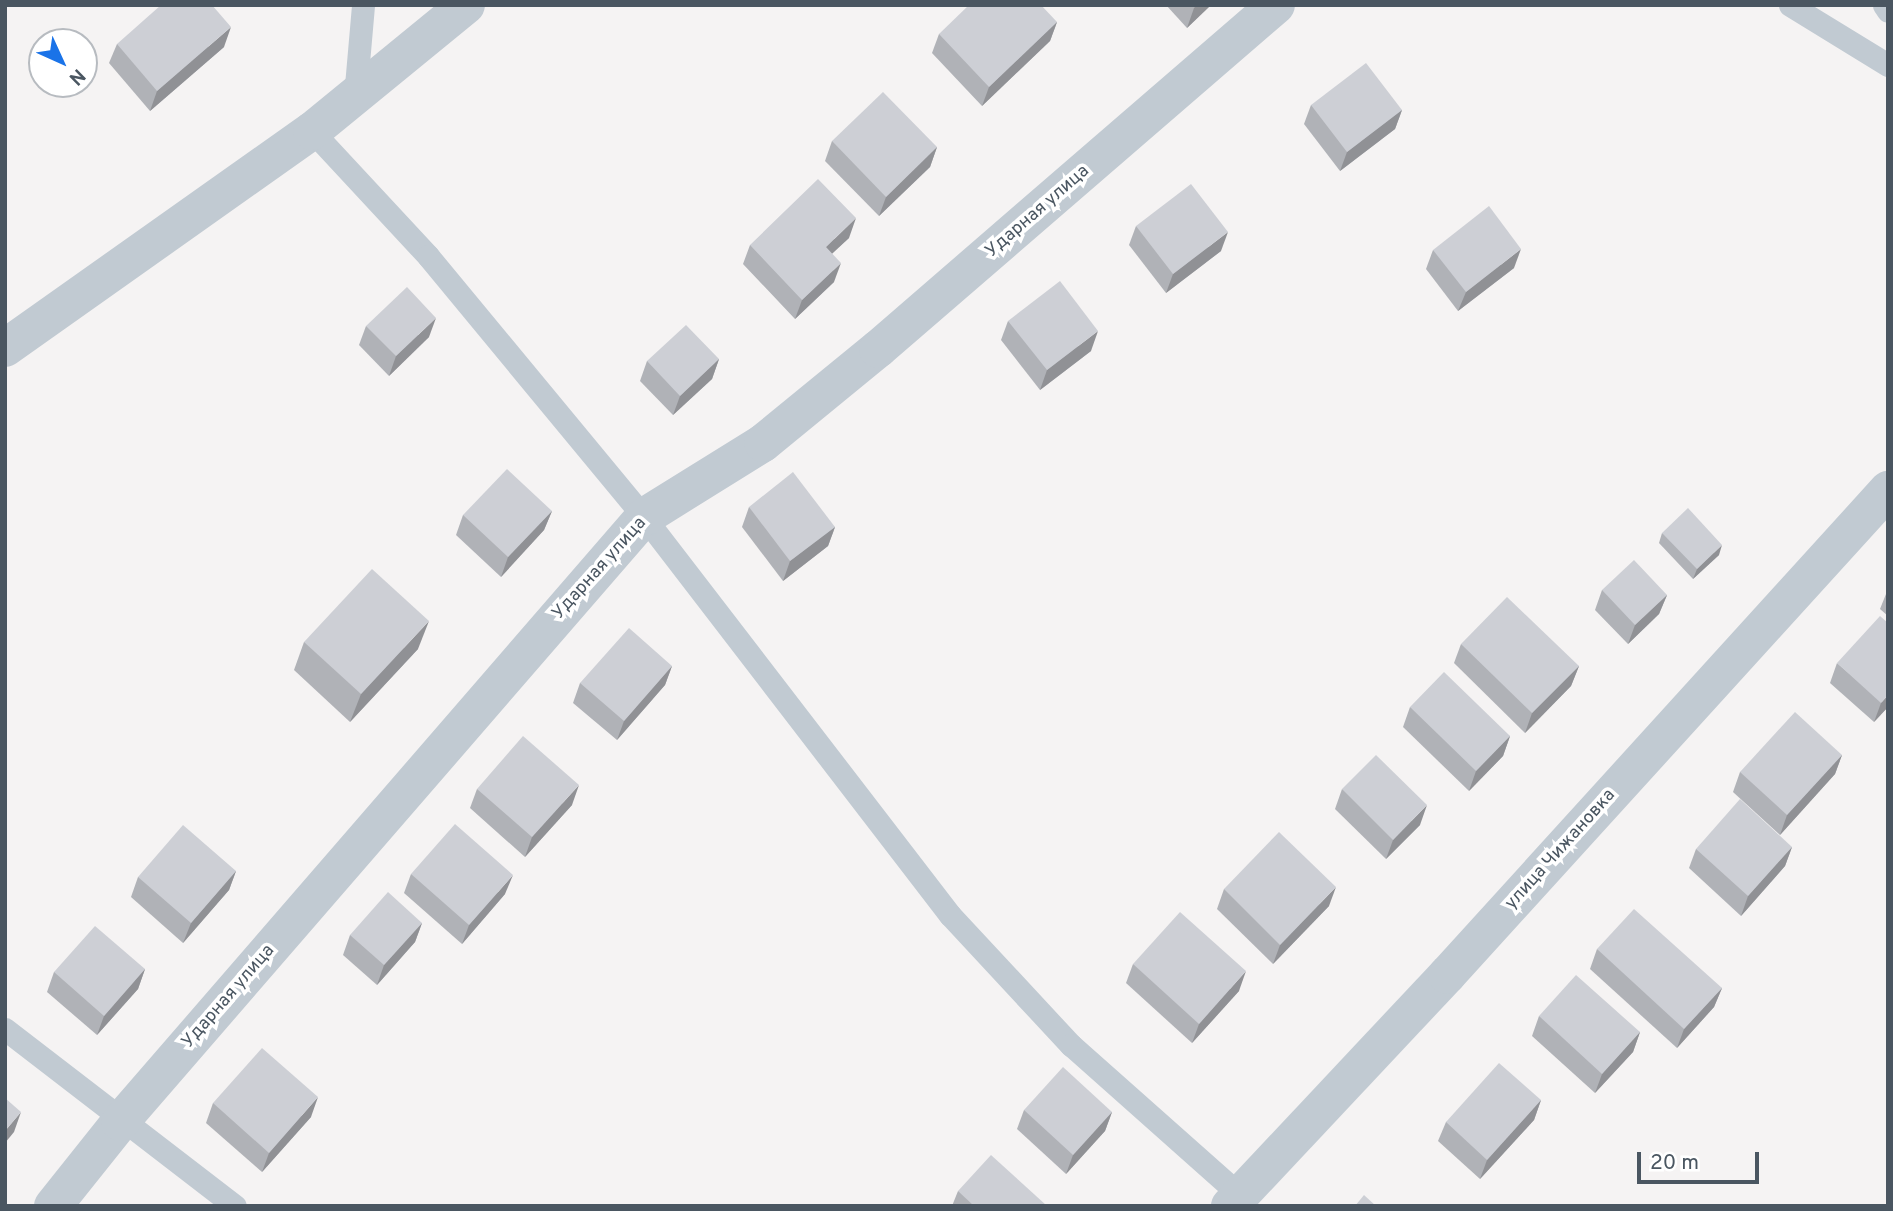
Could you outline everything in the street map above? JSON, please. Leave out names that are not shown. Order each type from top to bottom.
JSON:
[{"type":"street","points":[[5,348],[312,131],[466,5]]},
{"type":"street","name":"Ударная улица","points":[[53,1206],[120,1122],[644,517],[763,443],[868,358],[1276,5]]},
{"type":"street","name":"улица Чижановка","points":[[1235,1200],[1447,975],[1888,489]]},
{"type":"lane","points":[[355,97],[363,5]]},
{"type":"lane","points":[[1790,5],[1888,65]]},
{"type":"lane","points":[[1884,5],[1888,11]]},
{"type":"lane","points":[[312,131],[428,257],[644,517],[950,915],[1071,1045],[1235,1200]]},
{"type":"lane","points":[[5,1029],[120,1122],[234,1206]]},
{"type":"building","points":[[161,5],[212,5],[231,27],[157,91],[117,44]]},
{"type":"building","points":[[969,5],[1041,5],[1057,22],[989,87],[939,34]]},
{"type":"building","points":[[1366,63],[1402,110],[1347,152],[1311,105]]},
{"type":"building","points":[[883,92],[937,147],[886,197],[832,141]]},
{"type":"building","points":[[818,179],[856,218],[826,247],[841,263],[802,300],[750,245]]},
{"type":"building","points":[[1191,184],[1228,232],[1173,274],[1136,226]]},
{"type":"building","points":[[1489,206],[1521,249],[1466,292],[1433,250]]},
{"type":"building","points":[[1060,281],[1098,331],[1047,370],[1008,321]]},
{"type":"building","points":[[407,287],[436,318],[396,356],[366,326]]},
{"type":"building","points":[[686,325],[719,359],[680,396],[647,361]]},
{"type":"building","points":[[507,469],[552,511],[508,557],[463,515]]},
{"type":"building","points":[[793,472],[835,527],[790,561],[749,507]]},
{"type":"building","points":[[1688,508],[1722,545],[1697,569],[1662,533]]},
{"type":"building","points":[[1634,560],[1667,595],[1635,625],[1602,590]]},
{"type":"building","points":[[372,569],[429,621],[361,694],[304,642]]},
{"type":"building","points":[[1507,597],[1579,666],[1532,713],[1461,644]]},
{"type":"building","points":[[1880,616],[1888,623],[1888,695],[1881,703],[1837,663]]},
{"type":"building","points":[[629,628],[672,666],[624,721],[580,683]]},
{"type":"building","points":[[1444,672],[1510,736],[1476,771],[1410,707]]},
{"type":"building","points":[[1795,712],[1842,755],[1787,815],[1740,772]]},
{"type":"building","points":[[523,736],[579,785],[532,837],[477,789]]},
{"type":"building","points":[[1376,755],[1427,805],[1393,840],[1342,789]]},
{"type":"building","points":[[1740,799],[1792,847],[1748,896],[1696,849]]},
{"type":"building","points":[[455,824],[513,875],[469,925],[411,874]]},
{"type":"building","points":[[183,825],[236,871],[191,923],[138,877]]},
{"type":"building","points":[[1279,832],[1336,887],[1280,945],[1224,889]]},
{"type":"building","points":[[388,892],[422,923],[384,965],[350,935]]},
{"type":"building","points":[[1634,909],[1722,988],[1684,1029],[1597,949]]},
{"type":"building","points":[[1180,912],[1246,971],[1199,1024],[1133,964]]},
{"type":"building","points":[[95,926],[145,969],[104,1016],[54,972]]},
{"type":"building","points":[[1576,975],[1640,1032],[1602,1074],[1539,1016]]},
{"type":"building","points":[[262,1048],[318,1097],[269,1153],[213,1103]]},
{"type":"building","points":[[1499,1063],[1541,1100],[1487,1160],[1446,1122]]},
{"type":"building","points":[[1063,1067],[1112,1112],[1073,1155],[1024,1110]]},
{"type":"building","points":[[5,1098],[21,1112],[5,1131]]},
{"type":"building","points":[[991,1155],[1046,1206],[974,1206],[958,1191]]},
{"type":"building","points":[[1364,1195],[1376,1206],[1355,1206]]}]
